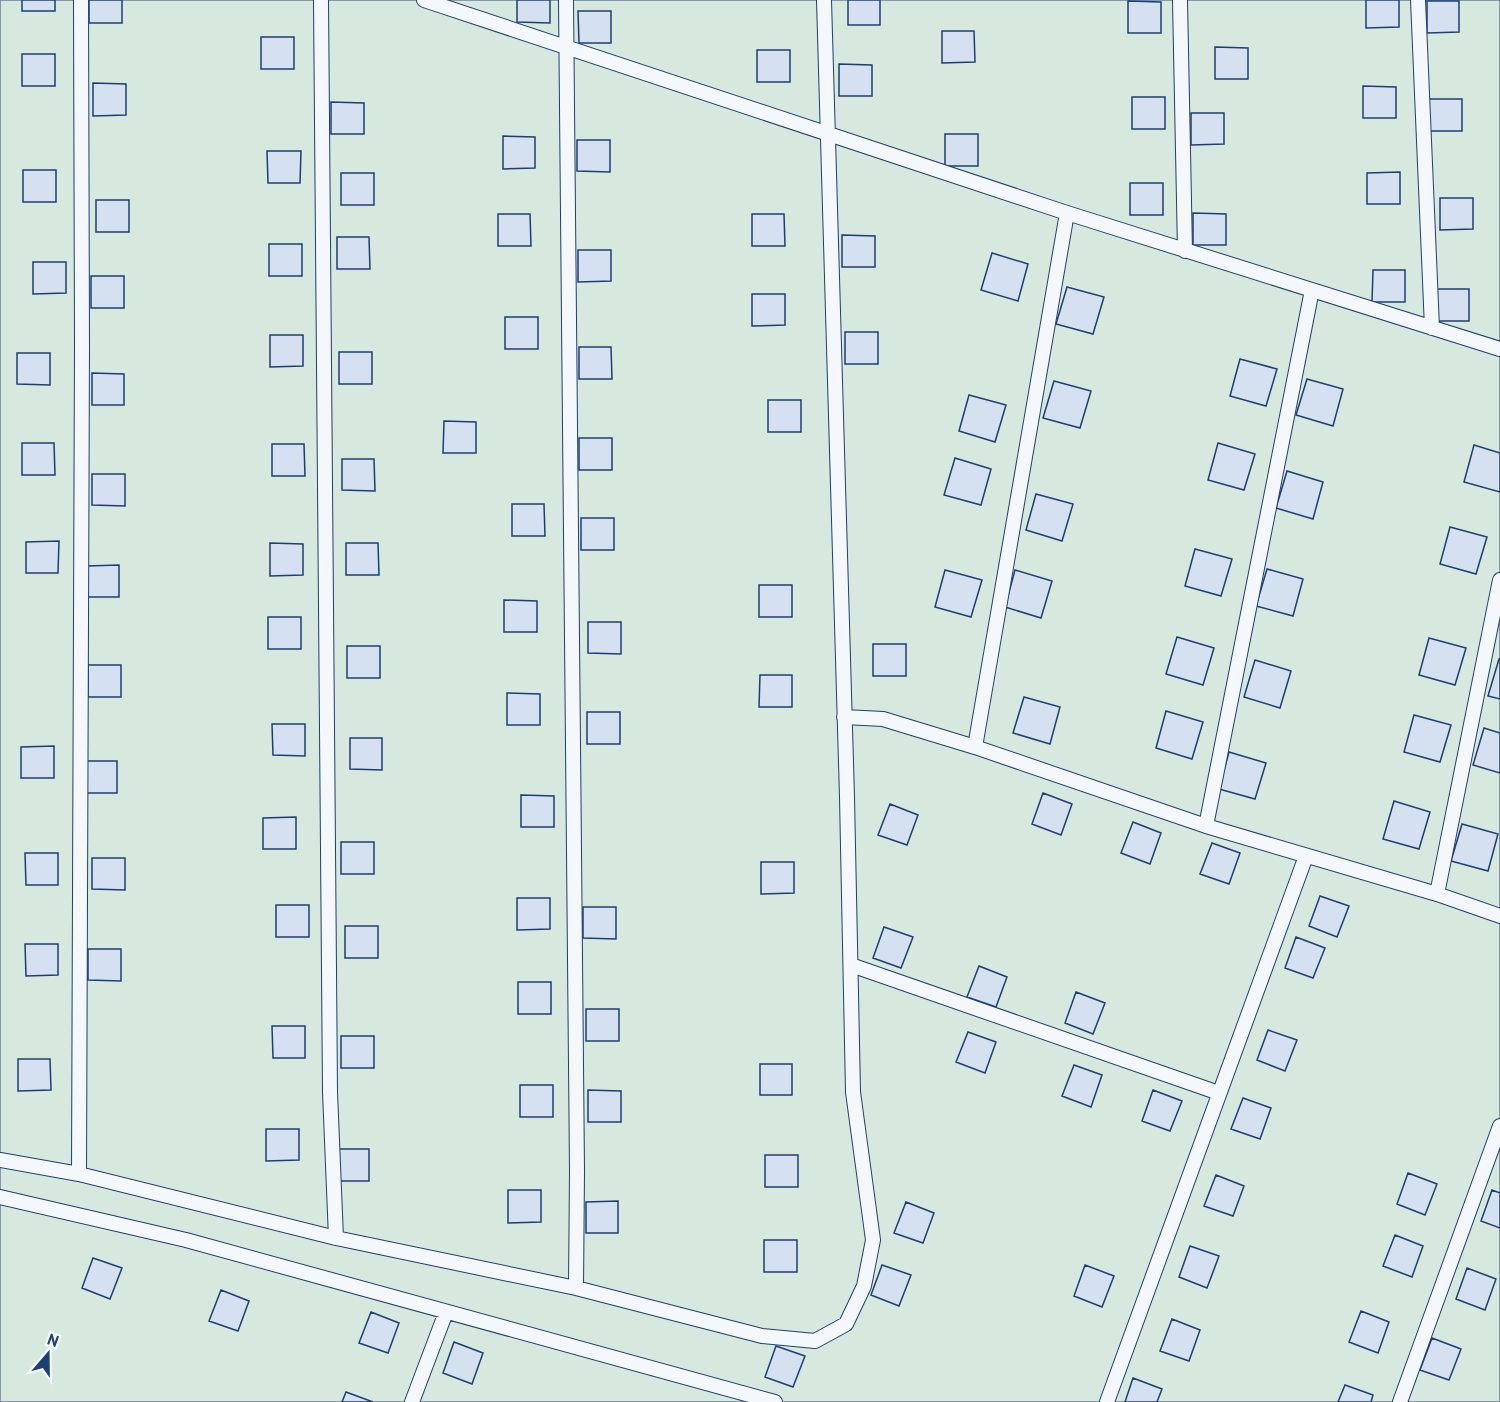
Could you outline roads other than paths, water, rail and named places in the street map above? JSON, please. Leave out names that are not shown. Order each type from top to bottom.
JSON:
[{"type":"lane","points":[[79,1174],[81,0]]},
{"type":"lane","points":[[321,0],[330,1092],[336,1238]]},
{"type":"lane","points":[[423,0],[1067,213],[1500,349]]},
{"type":"lane","points":[[566,0],[577,1159],[576,1288]]},
{"type":"lane","points":[[0,1160],[79,1174],[336,1238],[576,1288],[762,1336],[815,1341],[846,1324],[864,1286],[873,1240],[853,1092],[824,0]]},
{"type":"lane","points":[[1180,0],[1185,251]]},
{"type":"lane","points":[[1418,0],[1432,328]]},
{"type":"lane","points":[[975,747],[1067,213]]},
{"type":"lane","points":[[1206,826],[1312,290]]},
{"type":"lane","points":[[1437,894],[1500,580]]},
{"type":"lane","points":[[844,717],[883,719],[975,747],[1206,826],[1437,894],[1500,916]]},
{"type":"lane","points":[[1107,1402],[1306,856]]},
{"type":"lane","points":[[851,965],[1220,1093]]},
{"type":"lane","points":[[1400,1402],[1500,1126]]},
{"type":"lane","points":[[0,1197],[186,1240],[446,1312],[733,1397],[775,1402]]},
{"type":"lane","points":[[412,1402],[446,1312]]}]
